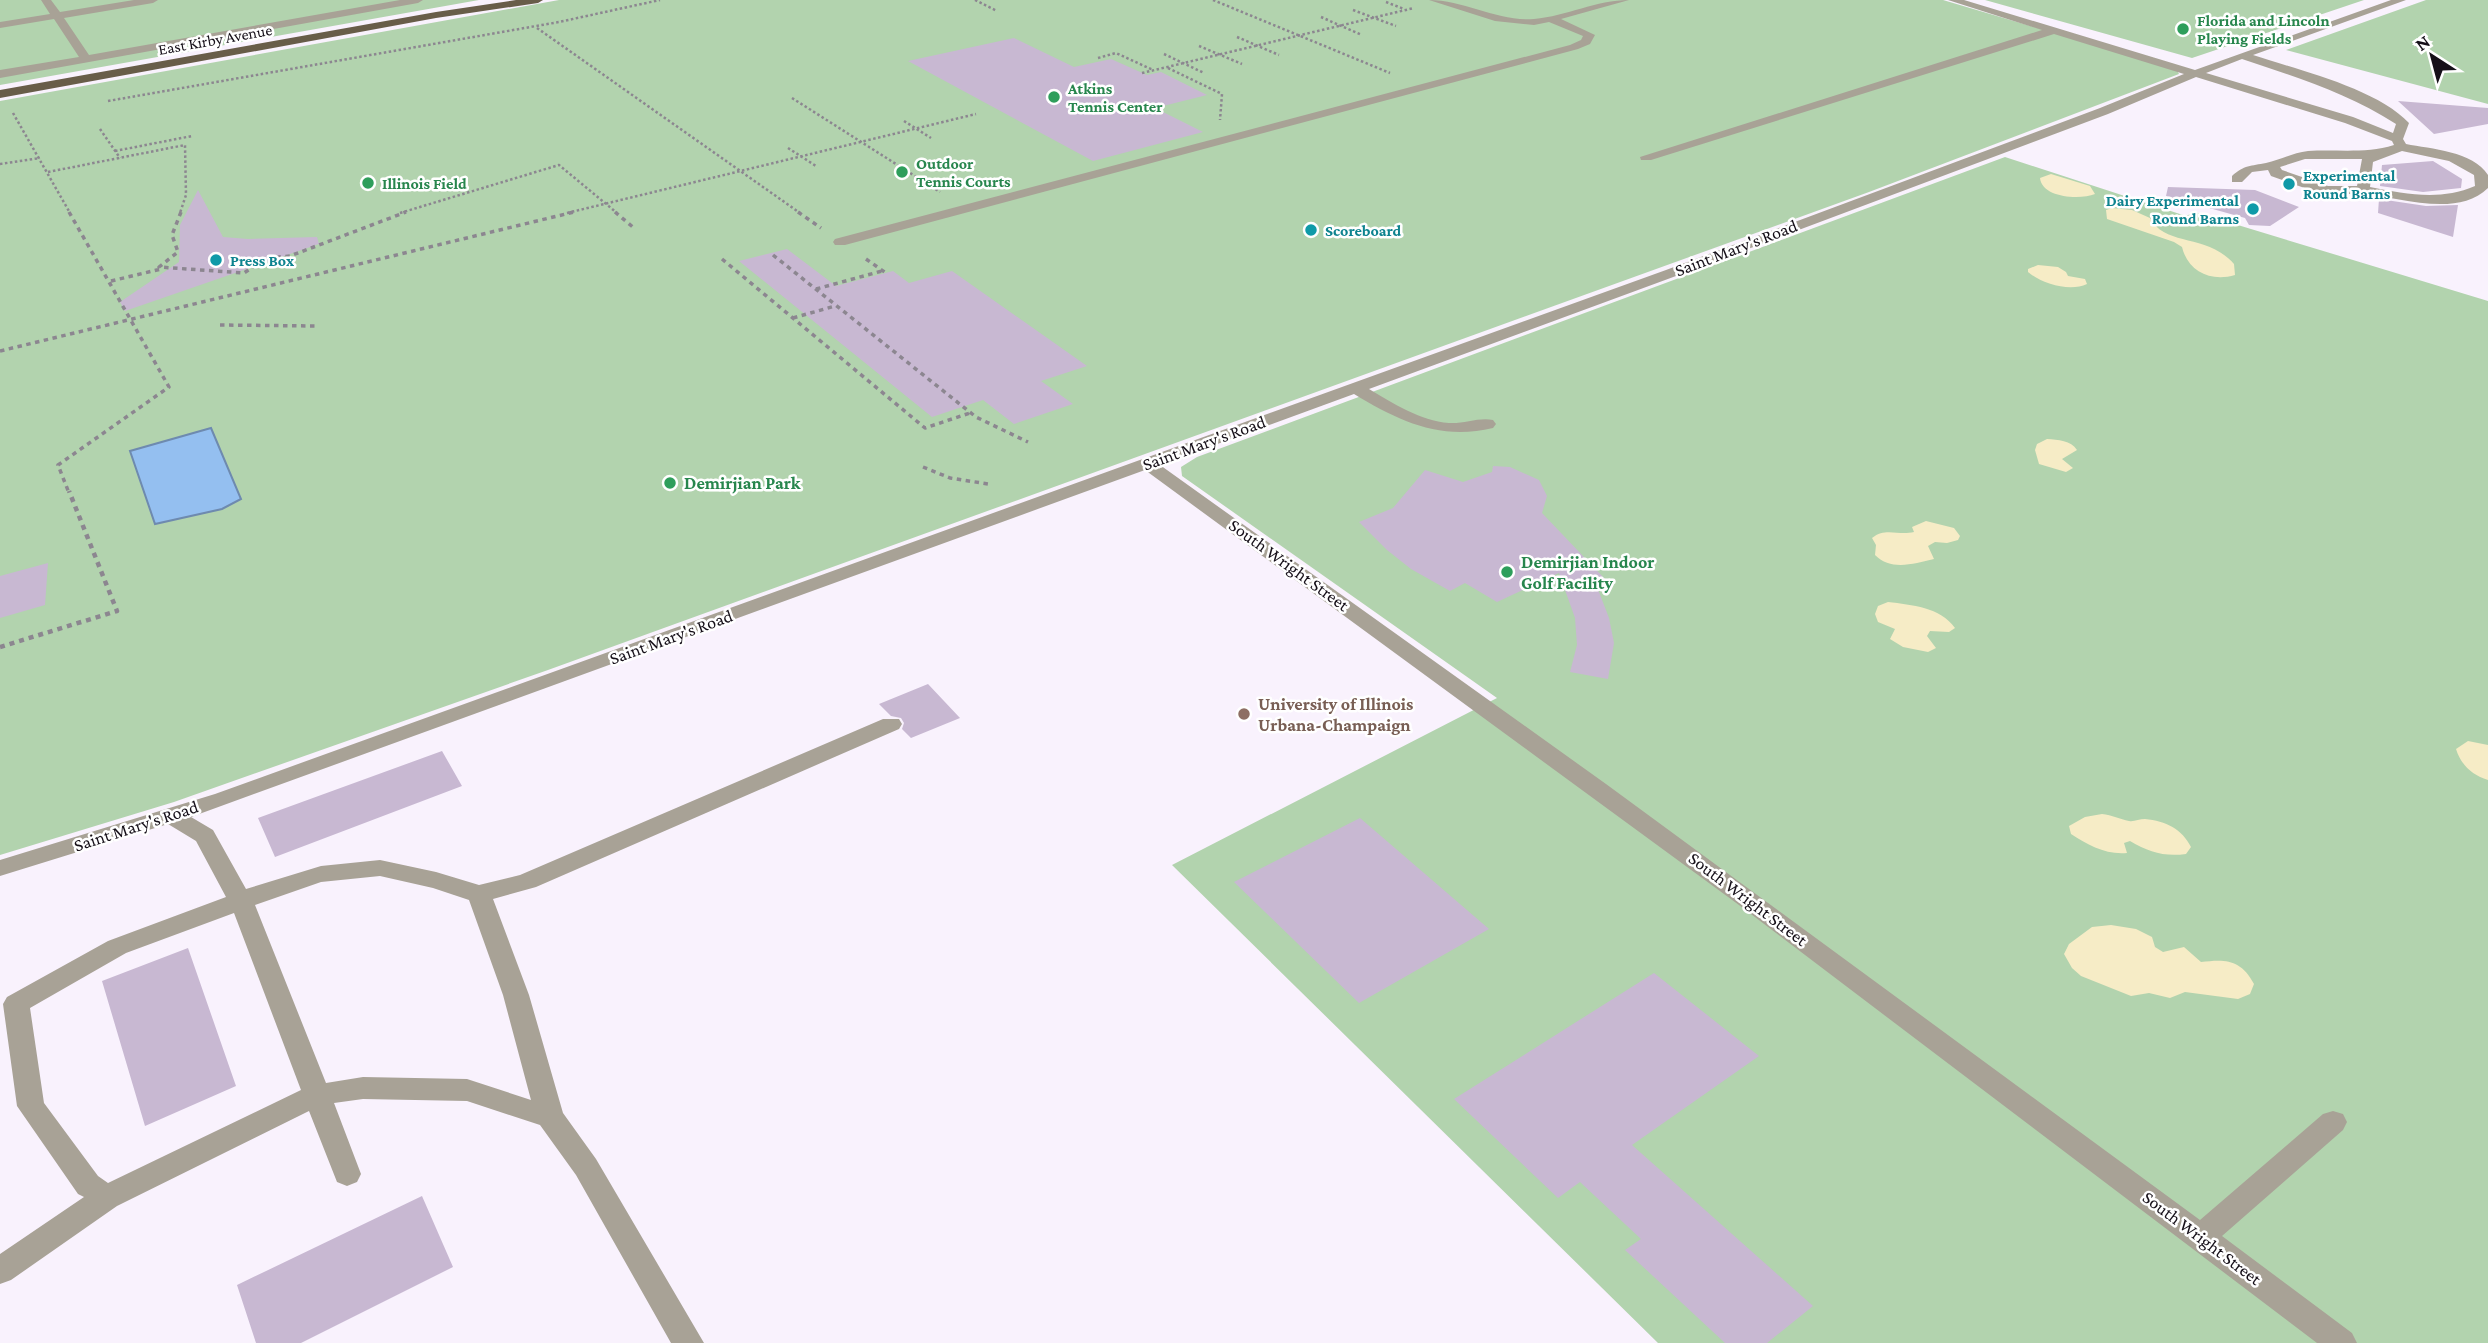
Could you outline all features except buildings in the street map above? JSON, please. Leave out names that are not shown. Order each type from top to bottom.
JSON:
[{"type":"main road","name":"East Kirby Avenue","points":[[0,94],[504,3],[538,0]]},
{"type":"street","points":[[46,0],[86,59]]},
{"type":"street","points":[[0,25],[153,0]]},
{"type":"street","points":[[0,74],[418,0]]},
{"type":"street","points":[[1436,1],[1465,11],[1519,21],[1550,18],[1624,0]]},
{"type":"street","points":[[1953,0],[2349,120],[2399,143],[2470,166],[2479,172],[2483,180],[2481,188],[2466,197],[2449,201],[2363,190],[2327,190],[2276,173],[2273,166]]},
{"type":"street","name":"Saint Mary's Road","points":[[0,868],[171,816],[1148,464],[2078,121],[2242,55],[2401,0]]},
{"type":"street","points":[[840,242],[1586,42],[1589,35],[1550,18]]},
{"type":"street","points":[[1646,157],[2054,30]]},
{"type":"street","points":[[2242,55],[2339,86],[2377,105],[2403,123],[2399,143]]},
{"type":"street","points":[[2363,190],[2368,161],[2399,143]]},
{"type":"street","points":[[2237,179],[2248,169],[2273,166],[2277,161],[2290,157],[2375,155]]},
{"type":"street","points":[[1356,388],[1411,421],[1439,428],[1470,428],[1487,424]]},
{"type":"street","name":"South Wright Street","points":[[1148,464],[1684,852],[2341,1343]]},
{"type":"street","points":[[107,1197],[89,1185],[31,1106],[16,1004],[117,947],[241,900],[321,874],[380,868],[436,880],[479,894],[527,881],[891,724]]},
{"type":"street","points":[[171,816],[205,836],[241,900],[346,1174]]},
{"type":"street","points":[[479,894],[516,995],[551,1117],[586,1167],[688,1343]]},
{"type":"street","points":[[0,1271],[107,1197],[316,1094],[363,1088],[467,1090],[551,1117]]},
{"type":"street","points":[[2201,1237],[2333,1122]]},
{"type":"path","points":[[98,103],[498,31],[538,29],[588,14],[660,0]]},
{"type":"path","points":[[975,0],[997,11]]},
{"type":"path","points":[[1213,0],[1395,75]]},
{"type":"path","points":[[1142,73],[1436,1]]},
{"type":"path","points":[[1386,2],[1417,14]]},
{"type":"path","points":[[1353,10],[1396,26]]},
{"type":"path","points":[[1321,17],[1362,35]]},
{"type":"path","points":[[530,23],[884,272],[816,289]]},
{"type":"path","points":[[1237,37],[1279,55]]},
{"type":"path","points":[[1199,46],[1242,64]]},
{"type":"path","points":[[1098,58],[1116,53],[1154,70]]},
{"type":"path","points":[[1164,54],[1205,73]]},
{"type":"path","points":[[1166,67],[1222,94],[1219,142]]},
{"type":"path","points":[[792,98],[941,192]]},
{"type":"path","points":[[0,647],[117,611],[58,465],[170,387],[11,110]]},
{"type":"path","points":[[0,351],[976,114]]},
{"type":"path","points":[[8,119],[16,117]]},
{"type":"path","points":[[904,121],[931,138]]},
{"type":"path","points":[[100,129],[120,158]]},
{"type":"path","points":[[115,151],[192,136]]},
{"type":"path","points":[[48,172],[185,145],[186,198],[173,224],[172,242],[178,252],[159,267],[244,273],[267,258],[290,256],[366,229],[398,214],[559,165],[634,228]]},
{"type":"path","points":[[788,148],[816,166]]},
{"type":"path","points":[[0,164],[40,158]]},
{"type":"path","points":[[773,255],[970,412],[1028,442]]},
{"type":"path","points":[[722,259],[925,428],[970,412]]},
{"type":"path","points":[[111,281],[167,267]]},
{"type":"path","points":[[793,318],[836,305]]},
{"type":"path","points":[[220,325],[317,326]]},
{"type":"path","points":[[923,467],[950,478],[988,484]]},
{"type":"green space","points":[[0,0],[479,0],[0,85]]},
{"type":"green space","points":[[559,0],[1943,0],[2156,63],[2177,70],[2179,74],[1869,192],[548,670],[174,802],[0,855],[0,101]]},
{"type":"green space","name":"Florida and Lincoln Playing Fields","points":[[1985,0],[2364,0],[2192,58]]},
{"type":"green space","points":[[2426,0],[2488,0],[2488,104],[2286,50]]},
{"type":"green space","points":[[2005,157],[2186,216],[2195,212],[2488,301],[2488,1343],[1658,1343],[1172,865],[1497,698],[1182,476],[1181,467],[1197,457]]},
{"type":"sand","points":[[2051,174],[2090,186],[2095,194],[2072,197],[2047,190],[2040,178]]},
{"type":"sand","points":[[2106,210],[2132,210],[2150,218],[2166,233],[2212,248],[2234,264],[2235,275],[2217,277],[2202,273],[2189,263],[2182,247],[2174,242],[2107,219]]},
{"type":"sand","points":[[2038,265],[2058,267],[2068,276],[2085,279],[2087,284],[2065,287],[2048,283],[2028,272],[2028,269]]},
{"type":"sand","points":[[2047,439],[2064,441],[2077,450],[2062,459],[2073,468],[2066,472],[2039,464],[2035,450],[2037,444]]},
{"type":"sand","points":[[1926,521],[1954,528],[1960,536],[1958,540],[1935,542],[1928,546],[1934,559],[1918,563],[1895,565],[1875,555],[1876,545],[1872,538],[1887,532],[1914,532],[1912,527]]},
{"type":"sand","points":[[1888,602],[1934,611],[1955,628],[1949,632],[1930,631],[1927,636],[1936,648],[1928,652],[1903,647],[1890,639],[1895,629],[1878,622],[1875,614],[1878,606]]},
{"type":"sand","points":[[2468,741],[2488,745],[2488,780],[2468,769],[2458,755],[2456,749]]},
{"type":"sand","points":[[2102,814],[2129,821],[2145,819],[2166,824],[2183,835],[2191,847],[2186,854],[2164,854],[2150,851],[2130,841],[2124,843],[2127,853],[2112,852],[2071,834],[2069,826],[2085,817]]},
{"type":"sand","points":[[2111,925],[2136,929],[2152,937],[2155,947],[2163,952],[2184,947],[2201,962],[2232,962],[2244,970],[2254,984],[2250,994],[2238,999],[2185,992],[2170,998],[2149,993],[2131,996],[2081,976],[2072,968],[2064,954],[2069,944],[2092,927]]},
{"type":"water","points":[[211,428],[241,499],[222,509],[155,524],[130,451]]},
{"type":"place","name":"Florida and Lincoln Playing Fields","points":[[2183,29]]},
{"type":"place","name":"Atkins Tennis Center","points":[[1054,97]]},
{"type":"place","name":"Outdoor Tennis Courts","points":[[902,172]]},
{"type":"place","name":"Illinois Field","points":[[368,183]]},
{"type":"place","name":"Experimental Round Barns","points":[[2289,184]]},
{"type":"place","name":"Dairy Experimental Round Barns","points":[[2253,209]]},
{"type":"place","name":"Scoreboard","points":[[1311,230]]},
{"type":"place","name":"Press Box","points":[[216,260]]},
{"type":"place","name":"Demirjian Park","points":[[670,483]]},
{"type":"place","name":"Demirjian Indoor Golf Facility","points":[[1507,572]]},
{"type":"place","name":"University of Illinois Urbana-Champaign","points":[[1244,714]]}]
